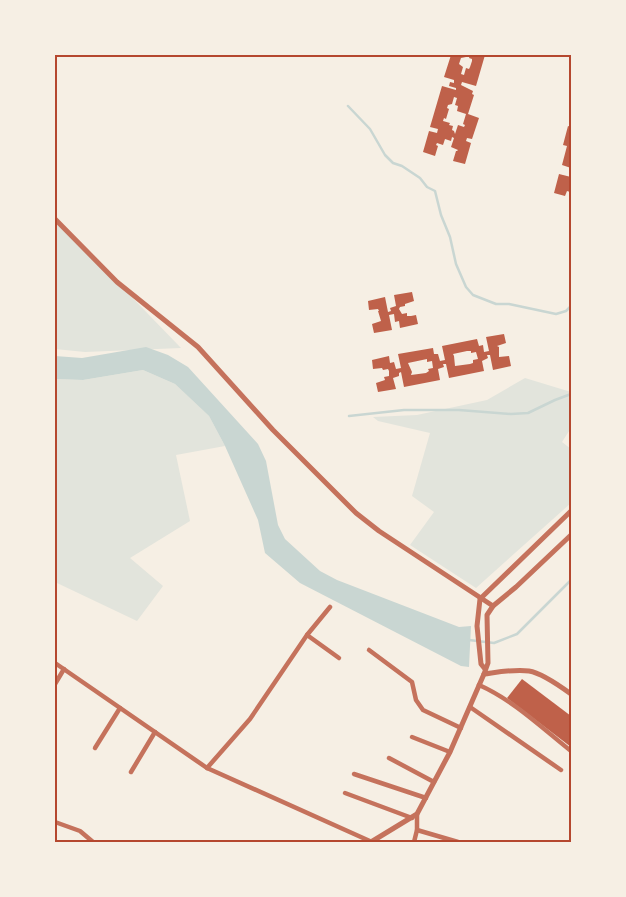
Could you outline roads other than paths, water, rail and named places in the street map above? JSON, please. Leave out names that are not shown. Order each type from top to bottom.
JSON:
[{"type":"street","points":[[55,219],[116,282],[198,347],[273,430],[356,512],[379,531],[480,600],[493,606]]},
{"type":"street","points":[[485,671],[480,664],[478,613],[480,600],[571,511]]},
{"type":"street","points":[[55,663],[207,768],[371,842],[417,814],[450,752],[488,663],[487,615],[493,606],[571,535]]},
{"type":"street","points":[[207,768],[250,719],[307,635],[330,607]]},
{"type":"street","points":[[307,635],[339,658]]},
{"type":"street","points":[[369,650],[412,682],[416,700],[423,710],[461,728]]},
{"type":"street","points":[[55,684],[64,669]]},
{"type":"street","points":[[485,671],[530,671],[558,684],[571,694]]},
{"type":"street","points":[[479,685],[492,690],[571,751]]},
{"type":"street","points":[[470,707],[561,770]]},
{"type":"street","points":[[95,748],[120,708]]},
{"type":"street","points":[[131,772],[155,732]]},
{"type":"street","points":[[412,737],[450,752]]},
{"type":"street","points":[[389,758],[434,782]]},
{"type":"street","points":[[354,774],[426,798]]},
{"type":"street","points":[[345,793],[412,818]]},
{"type":"street","points":[[414,842],[417,830],[417,814]]},
{"type":"street","points":[[55,822],[80,831],[93,842]]},
{"type":"street","points":[[417,830],[458,842]]},
{"type":"waterway","points":[[348,106],[370,129],[385,155],[393,163],[402,166],[420,178],[427,187],[435,191],[441,215],[450,237],[456,264],[466,287],[473,295],[496,304],[509,304],[556,314],[566,311],[571,306]]},
{"type":"waterway","points":[[349,416],[404,410],[528,413],[571,394]]},
{"type":"waterway","points":[[469,640],[494,643],[517,634],[571,580]]}]
